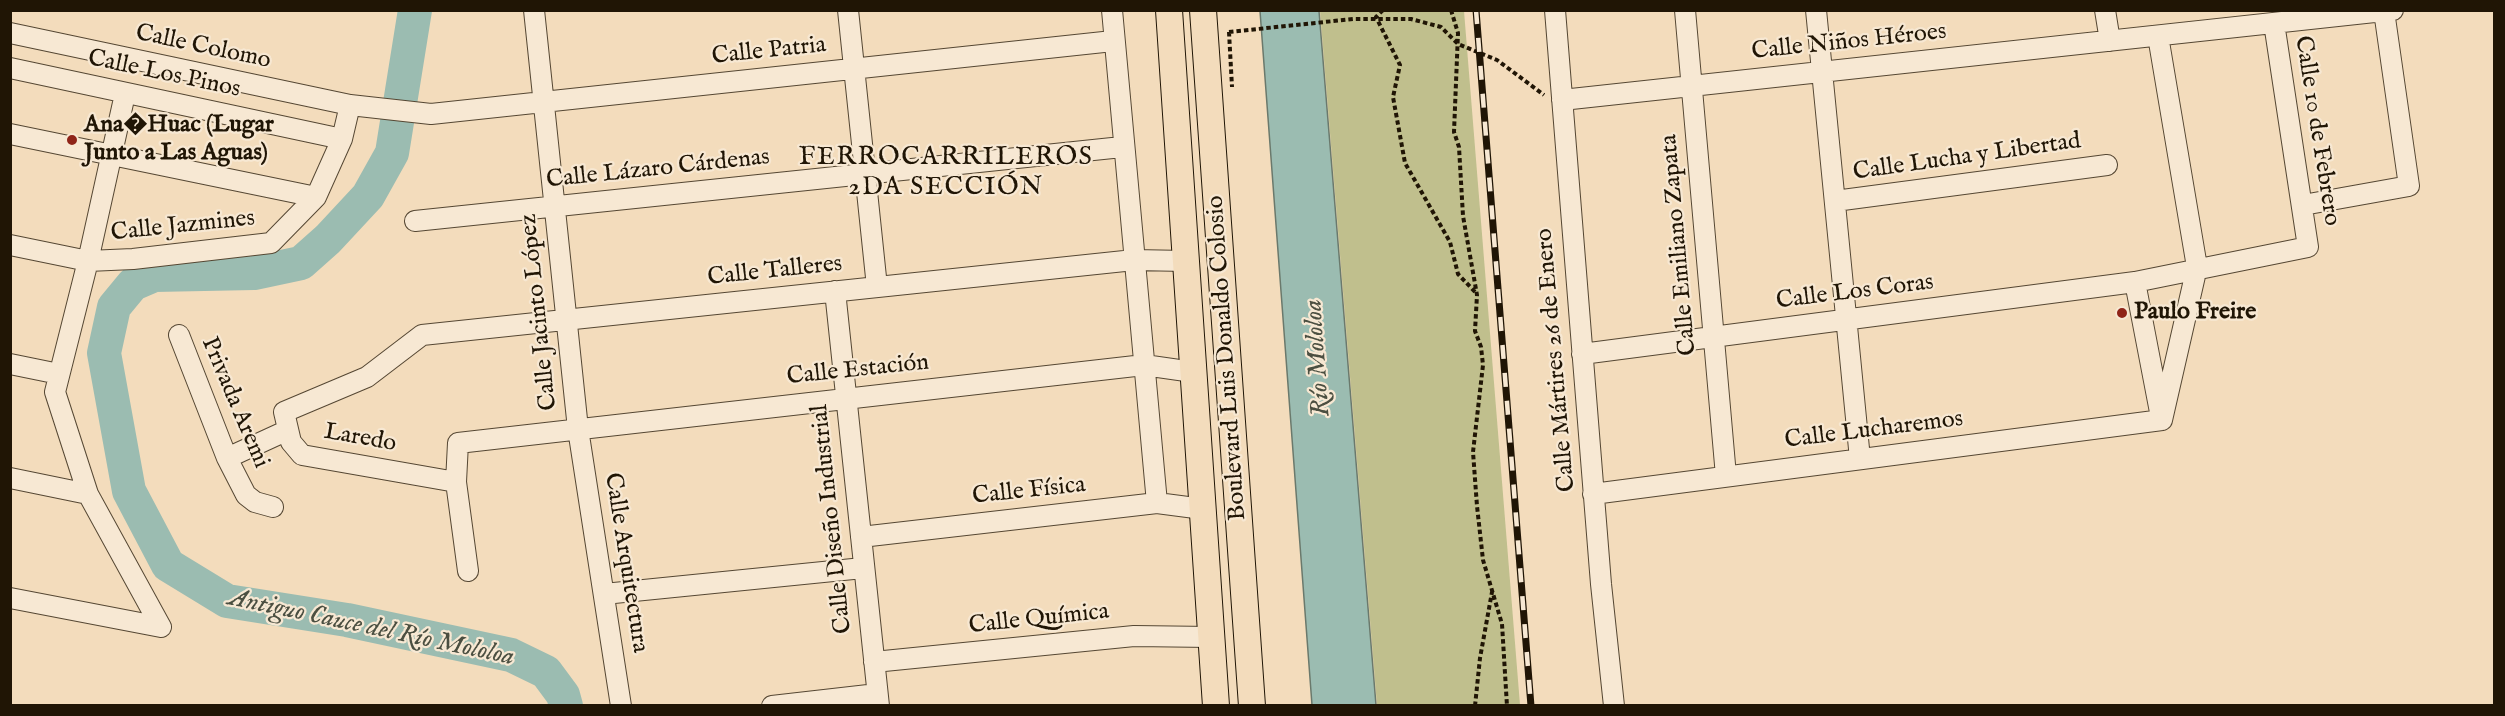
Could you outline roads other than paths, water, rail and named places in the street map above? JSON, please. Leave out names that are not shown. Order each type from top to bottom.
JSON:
[{"type":"main road","name":"Boulevard Luis Donaldo Colosio","points":[[1169,10],[1216,705]]},
{"type":"main road","name":"Boulevard Luis Donaldo Colosio","points":[[1203,10],[1252,705]]},
{"type":"main road","points":[[1175,88],[1208,86]]},
{"type":"street","name":"Calle Jacinto López","points":[[534,10],[578,429]]},
{"type":"street","points":[[849,10],[877,287]]},
{"type":"street","points":[[1112,10],[1122,147],[1157,503]]},
{"type":"street","name":"Calle Mártires 26 de Enero","points":[[1555,10],[1593,494],[1614,705]]},
{"type":"street","name":"Calle Emiliano Zapata","points":[[1685,10],[1726,476]]},
{"type":"street","points":[[1816,10],[1860,459]]},
{"type":"street","points":[[2105,10],[2110,41]]},
{"type":"street","points":[[2303,205],[2409,186],[2388,11]]},
{"type":"street","name":"Calle Niños Héroes","points":[[1562,100],[2388,11]]},
{"type":"street","name":"Calle 10 de Febrero","points":[[2197,267],[2308,247],[2274,23]]},
{"type":"street","name":"Calle Colomo","points":[[10,33],[355,106],[431,114]]},
{"type":"street","points":[[2158,36],[2197,267],[2162,420]]},
{"type":"street","name":"Calle Patria","points":[[431,114],[1113,41]]},
{"type":"street","name":"Calle Los Pinos","points":[[10,68],[342,139]]},
{"type":"street","points":[[10,598],[161,627],[88,494],[55,392],[88,261],[125,94]]},
{"type":"street","name":"Calle Jazmines","points":[[10,245],[88,261],[133,259],[271,243],[316,197],[355,106]]},
{"type":"street","points":[[10,134],[316,197]]},
{"type":"street","name":"Calle Lázaro Cárdenas","points":[[415,221],[1122,147]]},
{"type":"street","name":"Calle Lucha y Libertad","points":[[1835,201],[2107,165]]},
{"type":"street","name":"Calle Talleres","points":[[422,335],[1134,260],[1186,261]]},
{"type":"street","points":[[2162,420],[2135,282],[2197,267]]},
{"type":"street","name":"Calle Los Coras","points":[[1582,354],[2135,282]]},
{"type":"street","name":"Calle Diseño Industrial","points":[[835,291],[878,700]]},
{"type":"street","name":"Privada Aremi","points":[[179,335],[227,458],[246,495],[255,502],[273,507]]},
{"type":"street","name":"Laredo","points":[[422,335],[367,377],[284,412],[288,430],[291,442],[302,455],[456,482]]},
{"type":"street","points":[[10,364],[59,374]]},
{"type":"street","name":"Calle Estación","points":[[578,429],[1144,365],[1194,372]]},
{"type":"street","name":"Calle Lucharemos","points":[[1593,494],[2162,420]]},
{"type":"street","points":[[468,571],[456,482],[458,443],[578,429]]},
{"type":"street","name":"Calle Arquitectura","points":[[578,429],[621,705]]},
{"type":"street","points":[[227,458],[288,430]]},
{"type":"street","points":[[10,478],[88,494]]},
{"type":"street","name":"Calle Física","points":[[861,537],[1157,503],[1203,509]]},
{"type":"street","points":[[604,594],[863,568]]},
{"type":"street","name":"Calle Química","points":[[874,662],[1134,636],[1211,637]]},
{"type":"street","points":[[772,705],[878,700]]},
{"type":"water","name":"Río Mololoa","points":[[1260,11],[1319,11],[1376,705],[1312,705]]},
{"type":"waterway","name":"Antiguo Cauce del Río Mololoa","points":[[415,10],[392,153],[368,196],[328,239],[301,263],[254,273],[154,275],[133,284],[114,307],[104,353],[129,491],[168,565],[227,601],[347,620],[511,655],[546,672],[563,695],[566,706]]},
{"type":"railway","points":[[1476,10],[1531,706]]},
{"type":"place","name":"Ana�Huac (Lugar Junto a Las Aguas)","points":[[72,140]]},
{"type":"place","name":"Paulo Freire","points":[[2122,313]]},
{"type":"district","name":"FERROCARRILEROS 2DA SECCIÓN","points":[[946,174]]}]
